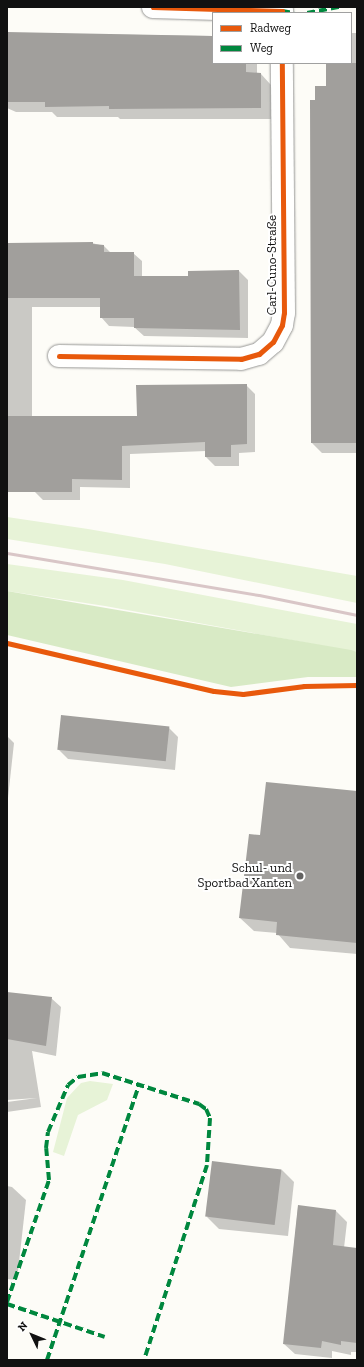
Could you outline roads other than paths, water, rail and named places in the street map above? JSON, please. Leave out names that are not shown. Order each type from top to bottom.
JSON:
[{"type":"street","points":[[153,7],[282,12]]},
{"type":"street","name":"Carl-Cuno-Straße","points":[[60,356],[241,359],[259,354],[273,342],[282,325],[284,313],[282,64]]},
{"type":"railway","points":[[7,553],[259,595],[357,615]]},
{"type":"place","name":"Schul- und Sportbad Xanten","points":[[300,876]]}]
